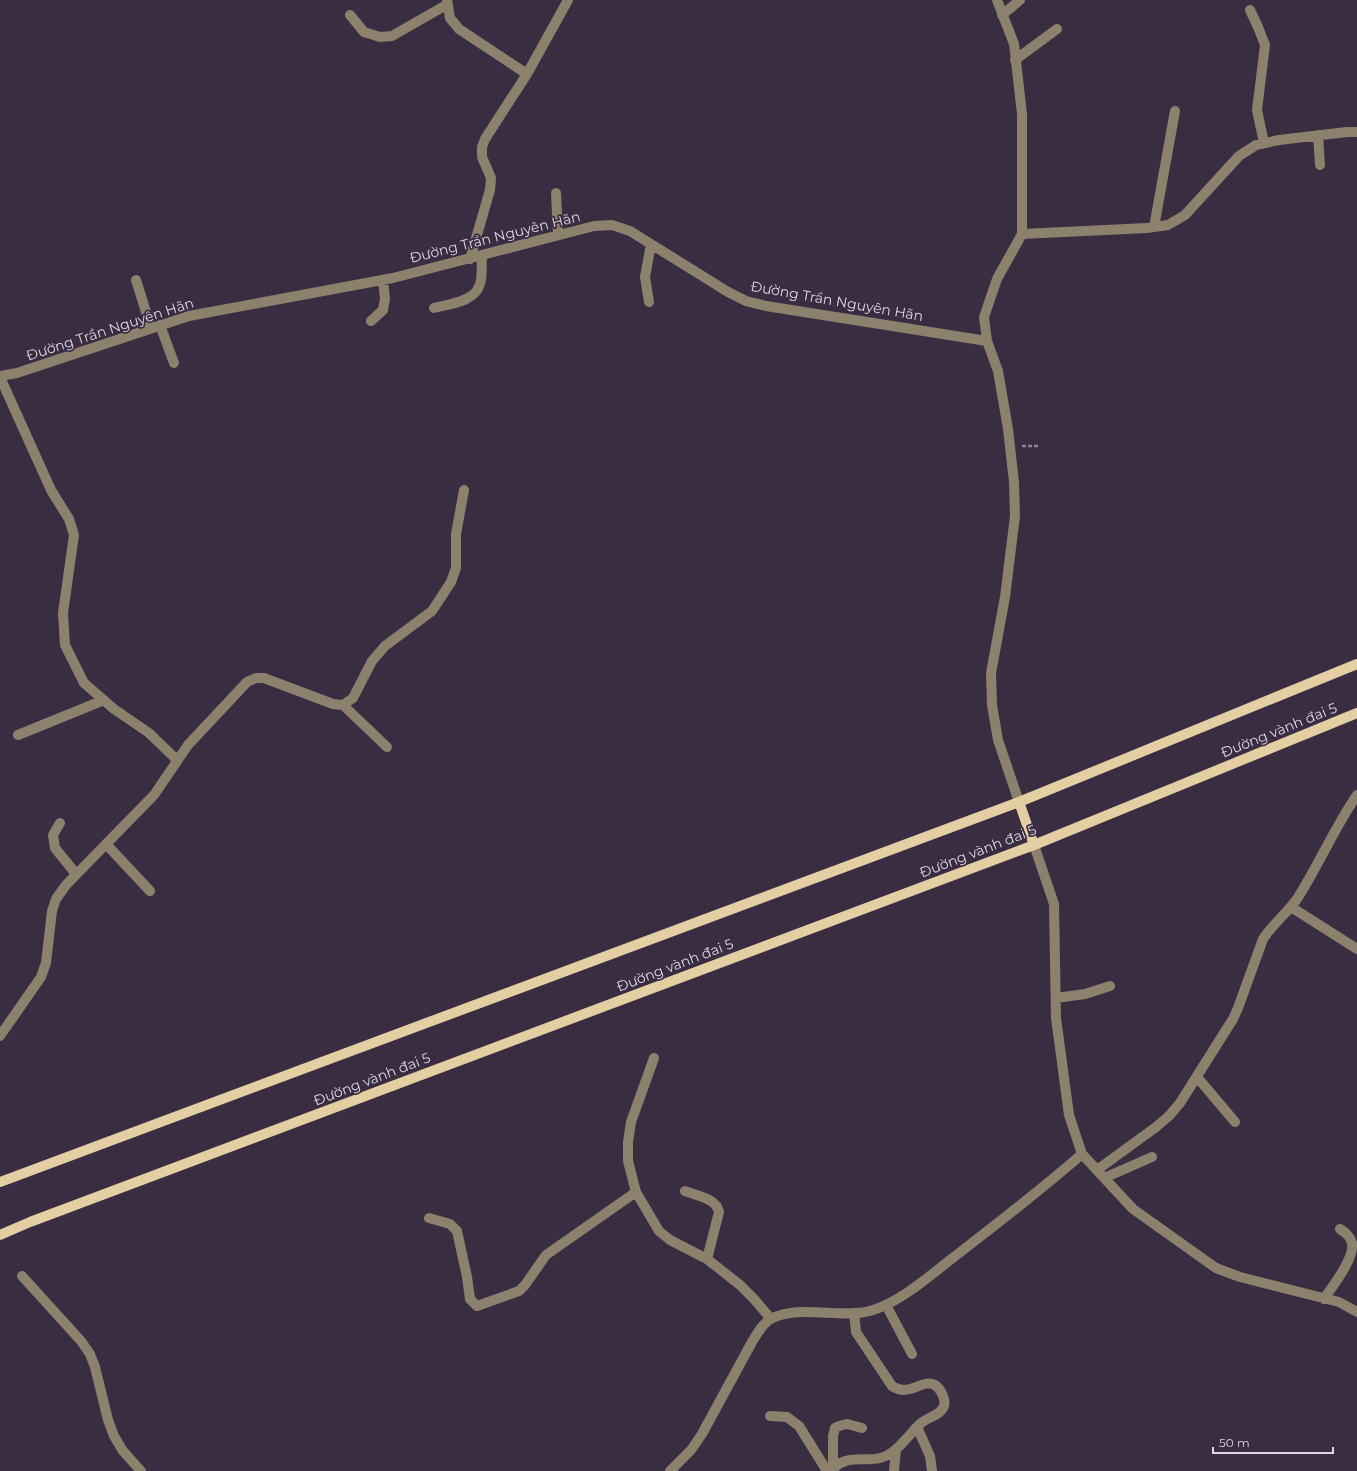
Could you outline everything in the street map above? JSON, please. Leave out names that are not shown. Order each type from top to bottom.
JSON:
[{"type":"main road","points":[[0,1182],[1019,802],[1357,664]]},
{"type":"main road","name":"Đường vành đai 5","points":[[0,1235],[1034,845],[1357,713]]},
{"type":"main road","points":[[1019,802],[1034,845]]},
{"type":"street","points":[[470,259],[490,190],[491,178],[482,157],[482,147],[485,139],[527,74],[568,0]]},
{"type":"street","points":[[996,0],[1014,44],[1022,114],[1022,234],[997,279],[984,317],[987,341],[998,371],[1008,428],[1014,482],[1015,516],[1008,581],[991,672],[992,705],[998,740],[1019,802]]},
{"type":"street","points":[[1002,15],[1020,0]]},
{"type":"street","points":[[350,15],[364,32],[380,37],[392,36],[447,2],[450,18],[459,29],[527,74]]},
{"type":"street","points":[[1250,10],[1265,45],[1257,110],[1264,143]]},
{"type":"street","points":[[1015,60],[1057,29]]},
{"type":"street","points":[[1154,227],[1175,111]]},
{"type":"street","points":[[1022,234],[1168,225],[1185,215],[1240,156],[1256,145],[1318,135],[1357,132]]},
{"type":"street","points":[[1318,135],[1320,165]]},
{"type":"street","points":[[556,193],[558,235]]},
{"type":"street","name":"Đường Trần Nguyên Hãn","points":[[0,376],[18,373],[155,326],[189,316],[383,280],[482,256],[594,226],[612,226],[630,231],[728,292],[746,300],[766,306],[987,341]]},
{"type":"street","points":[[649,302],[645,277],[650,244]]},
{"type":"street","points":[[434,308],[463,300],[474,294],[480,285],[482,256]]},
{"type":"street","points":[[136,280],[155,326],[174,363]]},
{"type":"street","points":[[371,321],[382,310],[385,299],[383,280]]},
{"type":"street","points":[[0,376],[51,490],[68,518],[74,535],[63,613],[65,646],[84,683],[104,700],[149,733],[178,760]]},
{"type":"street","points":[[343,705],[353,698],[378,652],[432,611],[451,582],[456,568],[456,534],[464,490]]},
{"type":"street","points":[[0,1036],[41,977],[46,963],[52,911],[56,899],[76,874],[154,795],[188,745],[247,682],[256,678],[264,678],[333,704],[343,705],[387,747]]},
{"type":"street","points":[[18,736],[104,700]]},
{"type":"street","points":[[1097,1170],[1156,1127],[1169,1116],[1180,1102],[1233,1019],[1263,939],[1269,929],[1297,899],[1346,811],[1357,795]]},
{"type":"street","points":[[60,823],[53,835],[55,848],[76,874]]},
{"type":"street","points":[[106,844],[150,892]]},
{"type":"street","points":[[1034,845],[1054,904],[1056,1018],[1068,1115],[1082,1154],[1133,1209],[1216,1268],[1240,1277],[1339,1302],[1357,1312]]},
{"type":"street","points":[[1291,907],[1357,950]]},
{"type":"street","points":[[1056,998],[1084,994],[1110,986]]},
{"type":"street","points":[[654,1058],[632,1122],[628,1142],[628,1161],[636,1192],[659,1231],[670,1240],[707,1259],[740,1285],[771,1319]]},
{"type":"street","points":[[1197,1076],[1235,1122]]},
{"type":"street","points":[[670,1471],[695,1444],[760,1328],[771,1319],[790,1313],[854,1313],[870,1311],[886,1305],[913,1288],[1041,1190],[1082,1154]]},
{"type":"street","points":[[1104,1178],[1152,1157]]},
{"type":"street","points":[[685,1191],[711,1200],[718,1208],[719,1212],[707,1259]]},
{"type":"street","points":[[428,1218],[450,1224],[457,1231],[470,1299],[477,1306],[519,1291],[525,1285],[546,1255],[636,1192]]},
{"type":"street","points":[[1324,1298],[1346,1265],[1352,1244],[1348,1234],[1340,1229]]},
{"type":"street","points":[[22,1276],[90,1354],[95,1367],[108,1420],[114,1436],[123,1451],[141,1471]]},
{"type":"street","points":[[886,1305],[912,1354]]},
{"type":"street","points":[[831,1471],[841,1462],[855,1459],[880,1458],[889,1454],[896,1449],[917,1427],[942,1411],[944,1405],[944,1399],[939,1389],[934,1384],[926,1384],[907,1390],[898,1390],[892,1386],[856,1332],[854,1313]]},
{"type":"street","points":[[770,1416],[787,1417],[799,1426],[831,1471]]},
{"type":"street","points":[[831,1471],[833,1436],[835,1428],[847,1424],[862,1428]]},
{"type":"street","points":[[917,1427],[930,1456],[932,1471]]},
{"type":"street","points":[[894,1471],[896,1449]]}]
